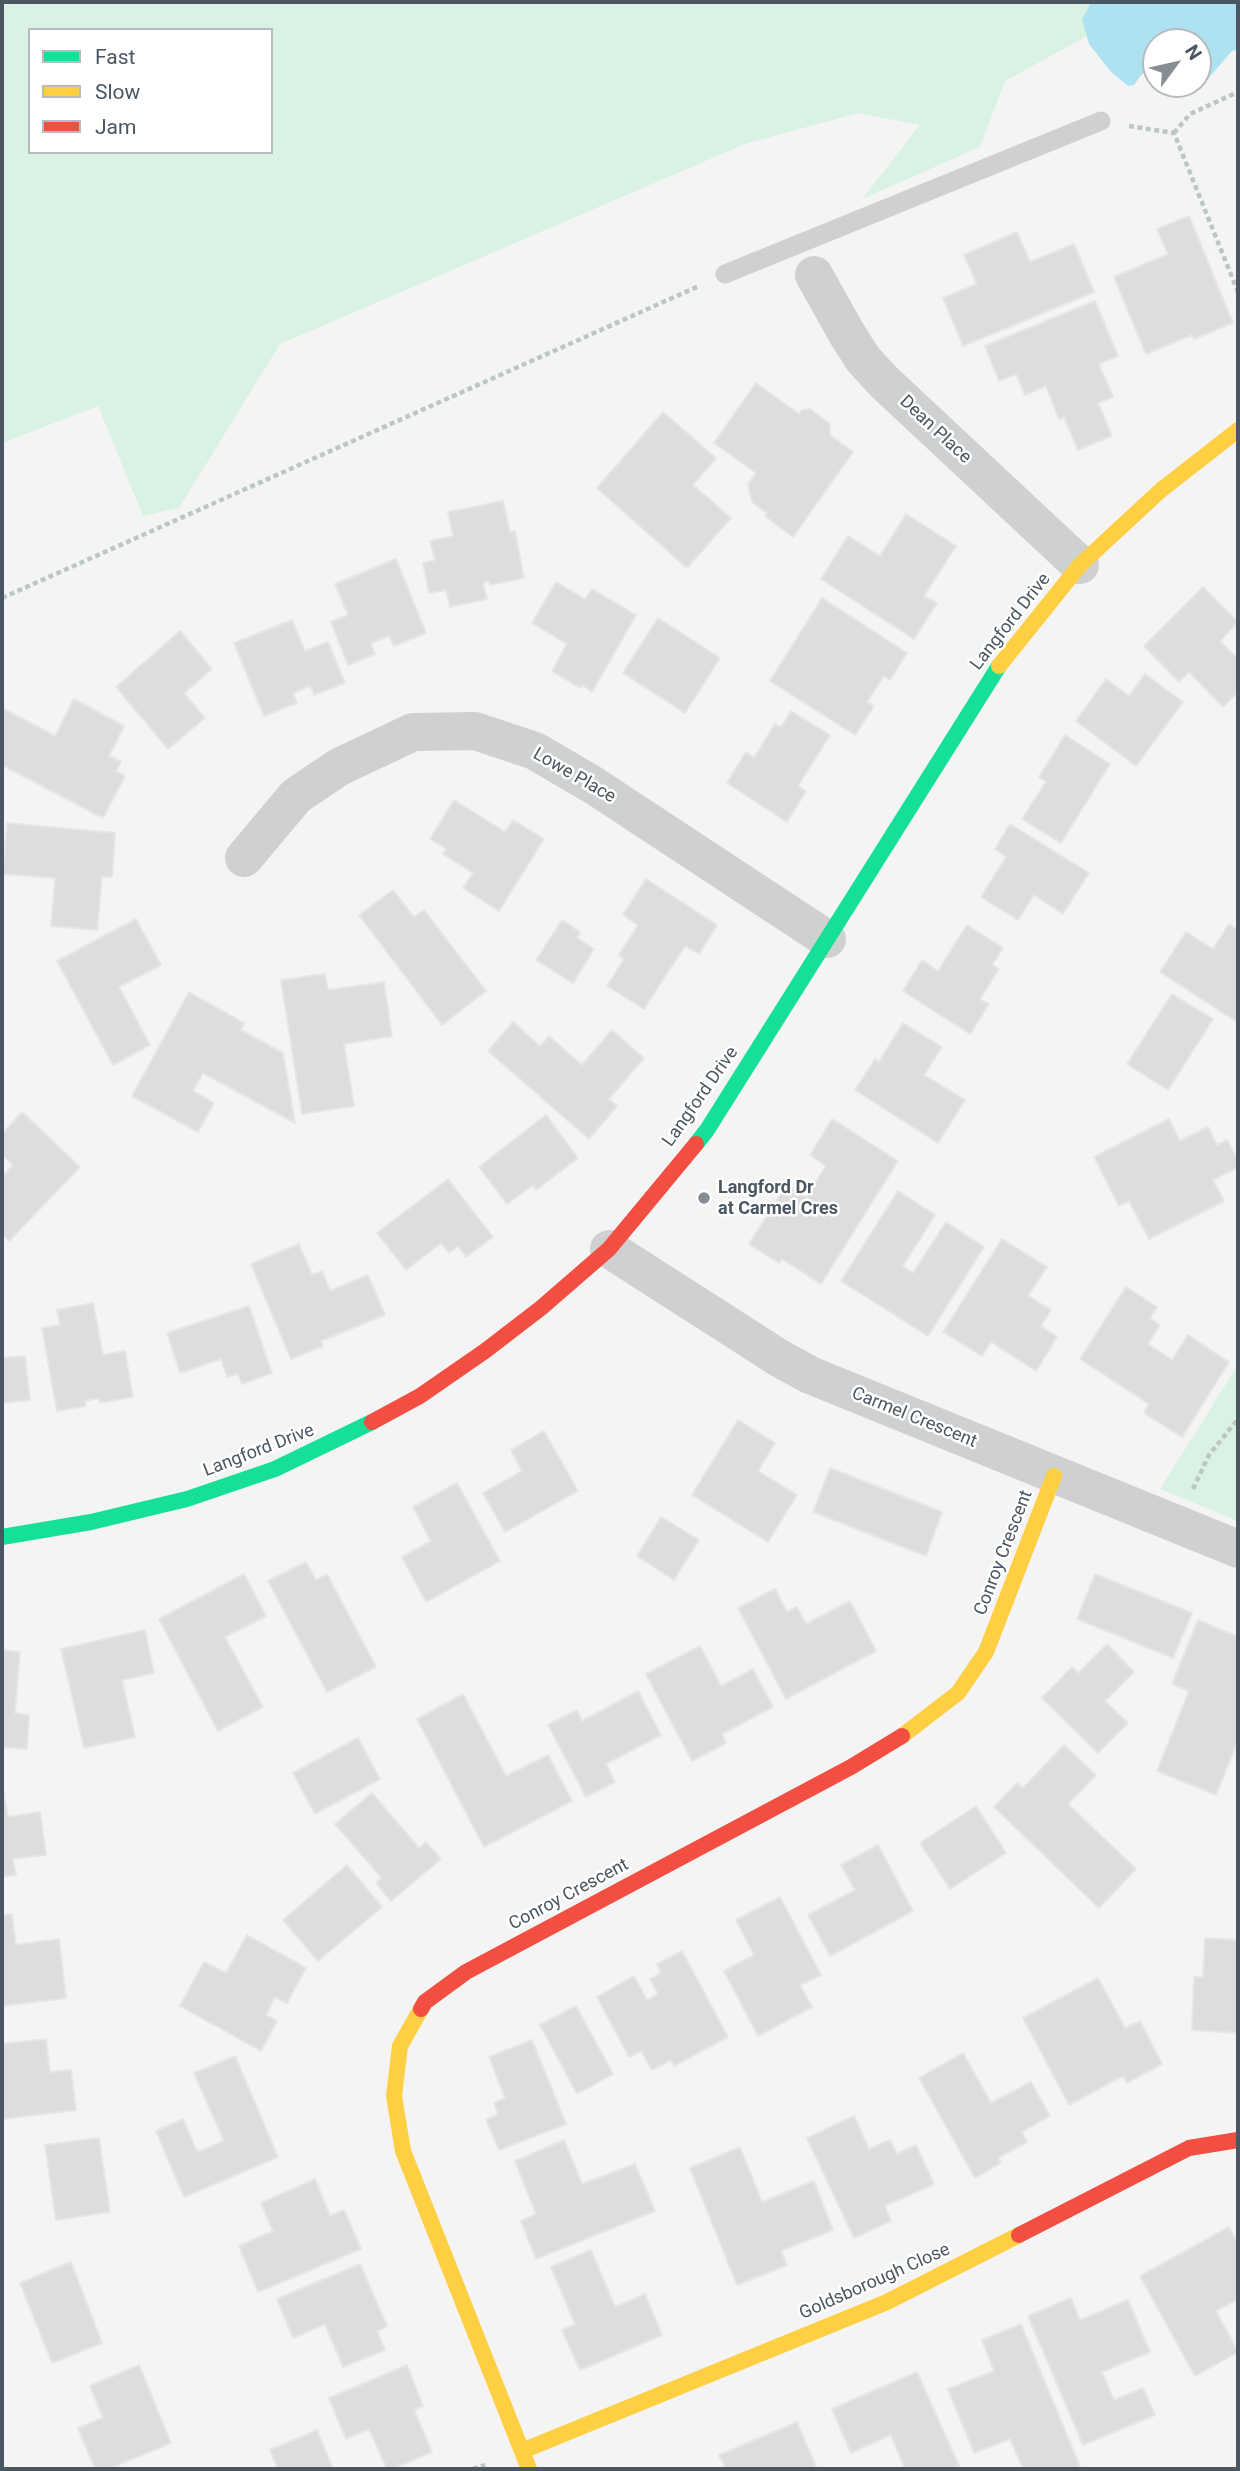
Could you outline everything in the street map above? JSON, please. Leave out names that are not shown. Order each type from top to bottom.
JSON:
[{"type":"street","name":"Dean Place","points":[[806,260],[858,351],[883,381],[1080,565]]},
{"type":"street","name":"Langford Drive","points":[[2,1537],[91,1521],[187,1499],[275,1469],[342,1438],[420,1395],[485,1351],[541,1308],[609,1249],[706,1130],[998,667],[1080,565],[1161,490],[1238,430]]},
{"type":"street","name":"Lowe Place","points":[[244,858],[296,796],[339,767],[413,732],[475,731],[535,751],[593,785],[827,939]]},
{"type":"street","name":"Carmel Crescent","points":[[609,1249],[779,1359],[810,1376],[1238,1549]]},
{"type":"street","name":"Conroy Crescent","points":[[529,2469],[403,2151],[394,2096],[400,2046],[425,2002],[466,1972],[851,1767],[914,1730],[958,1693],[986,1652],[1054,1476]]},
{"type":"street","name":"Goldsborough Close","points":[[522,2451],[887,2302],[1189,2148],[1238,2140]]},
{"type":"lane","points":[[725,274],[806,260],[1101,121]]},
{"type":"path","points":[[1174,133],[1190,114],[1238,92]]},
{"type":"path","points":[[1101,121],[1174,133]]},
{"type":"path","points":[[1174,133],[1238,292]]},
{"type":"path","points":[[2,598],[725,274]]},
{"type":"path","points":[[1176,1524],[1209,1455],[1238,1419]]},
{"type":"green space","points":[[2,2],[1126,2],[1082,39],[1005,81],[980,147],[862,199],[920,125],[858,113],[745,144],[280,344],[179,508],[143,516],[98,406],[2,443]]},
{"type":"green space","points":[[1238,1365],[1238,1521],[1160,1489]]},
{"type":"water","points":[[1091,2],[1238,2],[1238,49],[1232,51],[1212,74],[1212,28],[1142,28],[1142,74],[1134,85],[1128,86],[1111,72],[1089,44],[1082,20]]},
{"type":"building","points":[[1189,216],[1233,323],[1194,339],[1192,335],[1146,354],[1114,277],[1168,254],[1157,229]]},
{"type":"building","points":[[1017,232],[1030,262],[1074,244],[1094,292],[963,346],[943,298],[977,284],[964,255]]},
{"type":"building","points":[[1095,301],[1118,356],[1099,364],[1113,397],[1098,403],[1112,436],[1078,450],[1064,417],[1059,419],[1046,386],[1025,395],[1016,374],[999,381],[985,346]]},
{"type":"building","points":[[756,383],[799,414],[802,410],[810,409],[830,424],[830,435],[853,452],[793,537],[765,516],[767,513],[752,502],[748,484],[756,473],[714,443]]},
{"type":"building","points":[[663,412],[716,458],[693,485],[731,518],[687,568],[597,488]]},
{"type":"building","points":[[503,501],[510,532],[515,531],[524,578],[490,585],[489,581],[483,583],[487,599],[450,607],[446,590],[429,593],[423,563],[435,560],[430,541],[453,536],[448,512]]},
{"type":"building","points":[[906,514],[956,546],[924,596],[937,603],[914,639],[821,579],[848,536],[880,556]]},
{"type":"building","points":[[396,559],[426,633],[394,646],[389,636],[371,643],[375,654],[348,665],[331,622],[348,615],[335,584]]},
{"type":"building","points":[[556,582],[585,599],[592,589],[636,615],[592,692],[552,671],[567,644],[532,623]]},
{"type":"building","points":[[1203,587],[1238,622],[1220,641],[1238,659],[1238,692],[1223,707],[1189,672],[1179,682],[1144,646]]},
{"type":"building","points":[[822,598],[907,653],[890,680],[884,676],[867,702],[874,706],[855,735],[770,681]]},
{"type":"building","points":[[658,618],[720,658],[685,713],[623,673]]},
{"type":"building","points":[[292,620],[305,651],[328,642],[345,683],[314,695],[310,686],[293,693],[297,703],[264,716],[234,643]]},
{"type":"building","points":[[180,631],[212,669],[184,693],[205,718],[168,749],[116,687]]},
{"type":"building","points":[[1145,674],[1183,702],[1136,766],[1076,721],[1106,679],[1129,696]]},
{"type":"building","points":[[74,699],[124,726],[109,756],[121,762],[116,771],[125,776],[103,818],[2,765],[2,708],[55,736]]},
{"type":"building","points":[[791,711],[830,735],[798,786],[806,791],[787,822],[727,783],[746,752],[754,758],[775,724],[781,727]]},
{"type":"building","points":[[1065,735],[1110,764],[1061,843],[1022,819],[1046,782],[1039,777]]},
{"type":"building","points":[[454,800],[505,832],[513,820],[544,839],[499,911],[463,888],[473,873],[443,854],[446,849],[430,839]]},
{"type":"building","points":[[7,823],[115,833],[112,877],[102,877],[97,930],[51,926],[55,878],[3,874]]},
{"type":"building","points":[[1010,824],[1089,873],[1063,914],[1034,895],[1018,920],[981,897],[1006,857],[995,849]]},
{"type":"building","points":[[646,879],[717,925],[699,954],[685,946],[644,1009],[607,986],[624,959],[619,955],[638,925],[623,915]]},
{"type":"building","points":[[393,890],[414,917],[424,910],[486,991],[442,1025],[359,915]]},
{"type":"building","points":[[136,919],[161,965],[119,987],[150,1045],[113,1065],[57,961]]},
{"type":"building","points":[[562,920],[580,932],[577,938],[594,949],[573,983],[536,960]]},
{"type":"building","points":[[1229,924],[1238,930],[1237,1022],[1160,972],[1186,932],[1213,949]]},
{"type":"building","points":[[967,925],[1003,948],[992,965],[999,969],[980,999],[989,1004],[970,1034],[903,991],[922,960],[938,971]]},
{"type":"building","points":[[325,974],[328,990],[384,982],[392,1036],[344,1044],[354,1106],[302,1114],[281,980]]},
{"type":"building","points":[[189,992],[244,1023],[241,1030],[283,1053],[295,1123],[203,1073],[193,1091],[214,1103],[198,1132],[132,1096]]},
{"type":"building","points":[[1172,994],[1213,1019],[1168,1090],[1127,1064]]},
{"type":"building","points":[[513,1022],[540,1046],[549,1036],[582,1065],[612,1030],[644,1058],[609,1099],[617,1106],[589,1139],[488,1051]]},
{"type":"building","points":[[903,1023],[942,1047],[924,1075],[965,1100],[938,1143],[855,1090],[875,1059],[879,1062]]},
{"type":"building","points":[[22,1112],[80,1167],[9,1241],[2,1234],[2,1177],[13,1165],[2,1155],[2,1134]]},
{"type":"building","points":[[546,1115],[578,1158],[536,1190],[533,1185],[507,1204],[479,1167]]},
{"type":"building","points":[[832,1119],[898,1161],[821,1284],[782,1259],[779,1263],[749,1244],[787,1184],[806,1197],[826,1166],[810,1155]]},
{"type":"building","points":[[1169,1119],[1180,1141],[1208,1127],[1217,1145],[1227,1140],[1238,1161],[1238,1167],[1213,1180],[1224,1201],[1149,1239],[1129,1201],[1119,1206],[1094,1157]]},
{"type":"building","points":[[448,1179],[493,1237],[466,1257],[458,1246],[449,1253],[441,1243],[406,1270],[377,1233]]},
{"type":"building","points":[[898,1191],[935,1215],[903,1266],[913,1273],[946,1222],[984,1247],[928,1336],[841,1281]]},
{"type":"building","points":[[1002,1239],[1047,1267],[1028,1296],[1051,1310],[1041,1326],[1057,1337],[1036,1371],[991,1342],[982,1356],[943,1332]]},
{"type":"building","points":[[299,1244],[312,1275],[322,1271],[330,1291],[368,1275],[385,1315],[321,1341],[323,1346],[291,1359],[251,1264]]},
{"type":"building","points":[[1126,1287],[1157,1307],[1150,1318],[1160,1325],[1148,1344],[1172,1360],[1188,1335],[1229,1362],[1182,1437],[1144,1413],[1149,1404],[1080,1359]]},
{"type":"building","points":[[93,1303],[103,1355],[125,1351],[133,1397],[100,1403],[99,1398],[85,1401],[86,1406],[57,1411],[42,1328],[60,1325],[57,1310]]},
{"type":"building","points":[[249,1306],[272,1373],[242,1384],[238,1374],[227,1377],[221,1359],[180,1373],[167,1333]]},
{"type":"building","points":[[25,1356],[30,1400],[2,1403],[2,1358]]},
{"type":"building","points":[[738,1420],[775,1443],[758,1471],[797,1495],[768,1542],[692,1495]]},
{"type":"building","points":[[544,1431],[578,1491],[505,1532],[483,1493],[522,1471],[511,1450]]},
{"type":"building","points":[[830,1468],[942,1512],[926,1556],[813,1512]]},
{"type":"building","points":[[457,1483],[500,1561],[426,1602],[402,1557],[431,1541],[413,1507]]},
{"type":"building","points":[[661,1517],[699,1540],[674,1580],[637,1556]]},
{"type":"building","points":[[306,1562],[316,1580],[327,1574],[376,1667],[327,1692],[268,1581]]},
{"type":"building","points":[[244,1574],[266,1616],[225,1637],[263,1707],[218,1731],[159,1619]]},
{"type":"building","points":[[1095,1574],[1192,1613],[1173,1658],[1077,1619]]},
{"type":"building","points":[[775,1589],[787,1612],[797,1607],[806,1624],[850,1601],[876,1651],[786,1699],[738,1608]]},
{"type":"building","points":[[1198,1620],[1238,1637],[1238,1740],[1216,1795],[1157,1771],[1189,1691],[1172,1684]]},
{"type":"building","points":[[145,1630],[154,1673],[122,1680],[135,1737],[84,1748],[61,1649]]},
{"type":"building","points":[[1107,1644],[1134,1672],[1105,1701],[1128,1723],[1098,1753],[1042,1698],[1072,1667],[1078,1673]]},
{"type":"building","points":[[700,1646],[721,1686],[753,1669],[773,1707],[722,1734],[726,1743],[692,1761],[646,1674]]},
{"type":"building","points":[[2,1650],[20,1652],[15,1713],[29,1715],[27,1749],[2,1747]]},
{"type":"building","points":[[638,1691],[661,1735],[606,1764],[615,1782],[586,1797],[548,1725],[577,1710],[582,1721]]},
{"type":"building","points":[[463,1694],[506,1776],[548,1755],[572,1801],[484,1847],[417,1719]]},
{"type":"building","points":[[358,1738],[380,1779],[315,1814],[293,1773]]},
{"type":"building","points":[[1064,1745],[1096,1775],[1068,1804],[1136,1869],[1099,1908],[994,1807],[1017,1783],[1023,1788]]},
{"type":"building","points":[[2,1782],[8,1817],[40,1812],[46,1855],[13,1859],[16,1875],[2,1877]]},
{"type":"building","points":[[372,1793],[419,1848],[426,1842],[441,1859],[391,1901],[376,1883],[382,1878],[335,1824]]},
{"type":"building","points":[[976,1806],[1006,1853],[950,1889],[920,1843]]},
{"type":"building","points":[[878,1845],[913,1911],[830,1956],[808,1915],[855,1890],[841,1865]]},
{"type":"building","points":[[347,1865],[382,1907],[318,1961],[283,1920]]},
{"type":"building","points":[[780,1897],[821,1975],[800,1985],[812,2007],[758,2036],[724,1971],[754,1955],[736,1920]]},
{"type":"building","points":[[12,1914],[16,1945],[59,1939],[66,1998],[2,2006],[2,1915]]},
{"type":"building","points":[[247,1935],[306,1968],[287,2003],[275,1997],[266,2015],[277,2021],[261,2051],[180,2006],[204,1962],[226,1973]]},
{"type":"building","points":[[1205,1938],[1238,1940],[1238,2033],[1192,2030],[1194,1977],[1203,1977]]},
{"type":"building","points":[[682,1951],[728,2037],[674,2066],[671,2060],[652,2070],[641,2051],[629,2057],[597,1997],[634,1976],[647,2000],[658,1994],[650,1979],[661,1973],[657,1964]]},
{"type":"building","points":[[1098,1978],[1125,2028],[1140,2021],[1162,2064],[1127,2083],[1123,2076],[1069,2105],[1023,2018]]},
{"type":"building","points":[[576,2006],[613,2074],[577,2094],[540,2025]]},
{"type":"building","points":[[46,2039],[50,2072],[71,2070],[76,2110],[2,2119],[2,2044]]},
{"type":"building","points":[[532,2040],[566,2124],[499,2150],[486,2120],[498,2114],[494,2103],[505,2098],[489,2057]]},
{"type":"building","points":[[963,2053],[991,2103],[1031,2082],[1050,2116],[1022,2132],[1027,2142],[998,2158],[1001,2163],[975,2178],[919,2078]]},
{"type":"building","points":[[235,2056],[278,2157],[184,2197],[156,2131],[183,2119],[197,2152],[224,2141],[194,2073]]},
{"type":"building","points":[[854,2116],[869,2149],[890,2140],[897,2154],[916,2145],[934,2184],[885,2206],[891,2221],[854,2238],[807,2138]]},
{"type":"building","points":[[99,2138],[110,2212],[56,2220],[45,2145]]},
{"type":"building","points":[[564,2140],[582,2184],[635,2164],[655,2211],[536,2259],[521,2221],[536,2214],[515,2161]]},
{"type":"building","points":[[740,2147],[762,2202],[814,2181],[833,2230],[781,2251],[787,2265],[737,2285],[690,2168]]},
{"type":"building","points":[[315,2179],[330,2216],[344,2210],[361,2249],[258,2292],[239,2246],[273,2231],[261,2203]]},
{"type":"building","points":[[1229,2227],[1238,2245],[1238,2299],[1216,2311],[1238,2352],[1195,2376],[1140,2276]]},
{"type":"building","points":[[591,2250],[615,2307],[645,2294],[662,2335],[580,2370],[562,2330],[575,2324],[551,2267]]},
{"type":"building","points":[[71,2262],[102,2343],[52,2363],[20,2283]]},
{"type":"building","points":[[360,2264],[387,2326],[377,2331],[385,2350],[343,2367],[325,2324],[293,2338],[277,2299]]},
{"type":"building","points":[[1071,2298],[1080,2320],[1128,2300],[1150,2352],[1102,2372],[1114,2400],[1143,2388],[1155,2415],[1083,2445],[1028,2316]]},
{"type":"building","points":[[1021,2324],[1081,2469],[1023,2469],[1010,2439],[974,2453],[948,2389],[994,2371],[982,2340]]},
{"type":"building","points":[[139,2365],[171,2443],[108,2469],[95,2469],[78,2428],[103,2418],[90,2386]]},
{"type":"building","points":[[407,2365],[423,2406],[414,2410],[432,2452],[387,2469],[369,2429],[346,2439],[329,2398]]},
{"type":"building","points":[[917,2372],[959,2466],[952,2469],[905,2469],[891,2435],[851,2453],[832,2409]]},
{"type":"building","points":[[797,2422],[817,2469],[726,2469],[719,2455]]},
{"type":"building","points":[[317,2430],[333,2469],[278,2469],[270,2450]]},
{"type":"traffic: fast","points":[[696,1144],[999,666]]},
{"type":"traffic: fast","points":[[2,1537],[91,1522],[187,1499],[275,1469],[372,1422]]},
{"type":"traffic: slow","points":[[999,666],[1080,565],[1161,490],[1238,430]]},
{"type":"traffic: slow","points":[[902,1736],[958,1693],[986,1652],[1054,1476]]},
{"type":"traffic: slow","points":[[421,2009],[400,2046],[394,2096],[403,2151],[529,2469]]},
{"type":"traffic: slow","points":[[522,2451],[887,2302],[1019,2235]]},
{"type":"traffic: jam","points":[[372,1422],[420,1396],[541,1308],[609,1249],[696,1144]]},
{"type":"traffic: jam","points":[[421,2009],[425,2002],[466,1972],[851,1767],[902,1736]]},
{"type":"traffic: jam","points":[[1019,2235],[1189,2148],[1238,2140]]},
{"type":"place","name":"Langford Dr at Carmel Cres","points":[[704,1198]]}]
